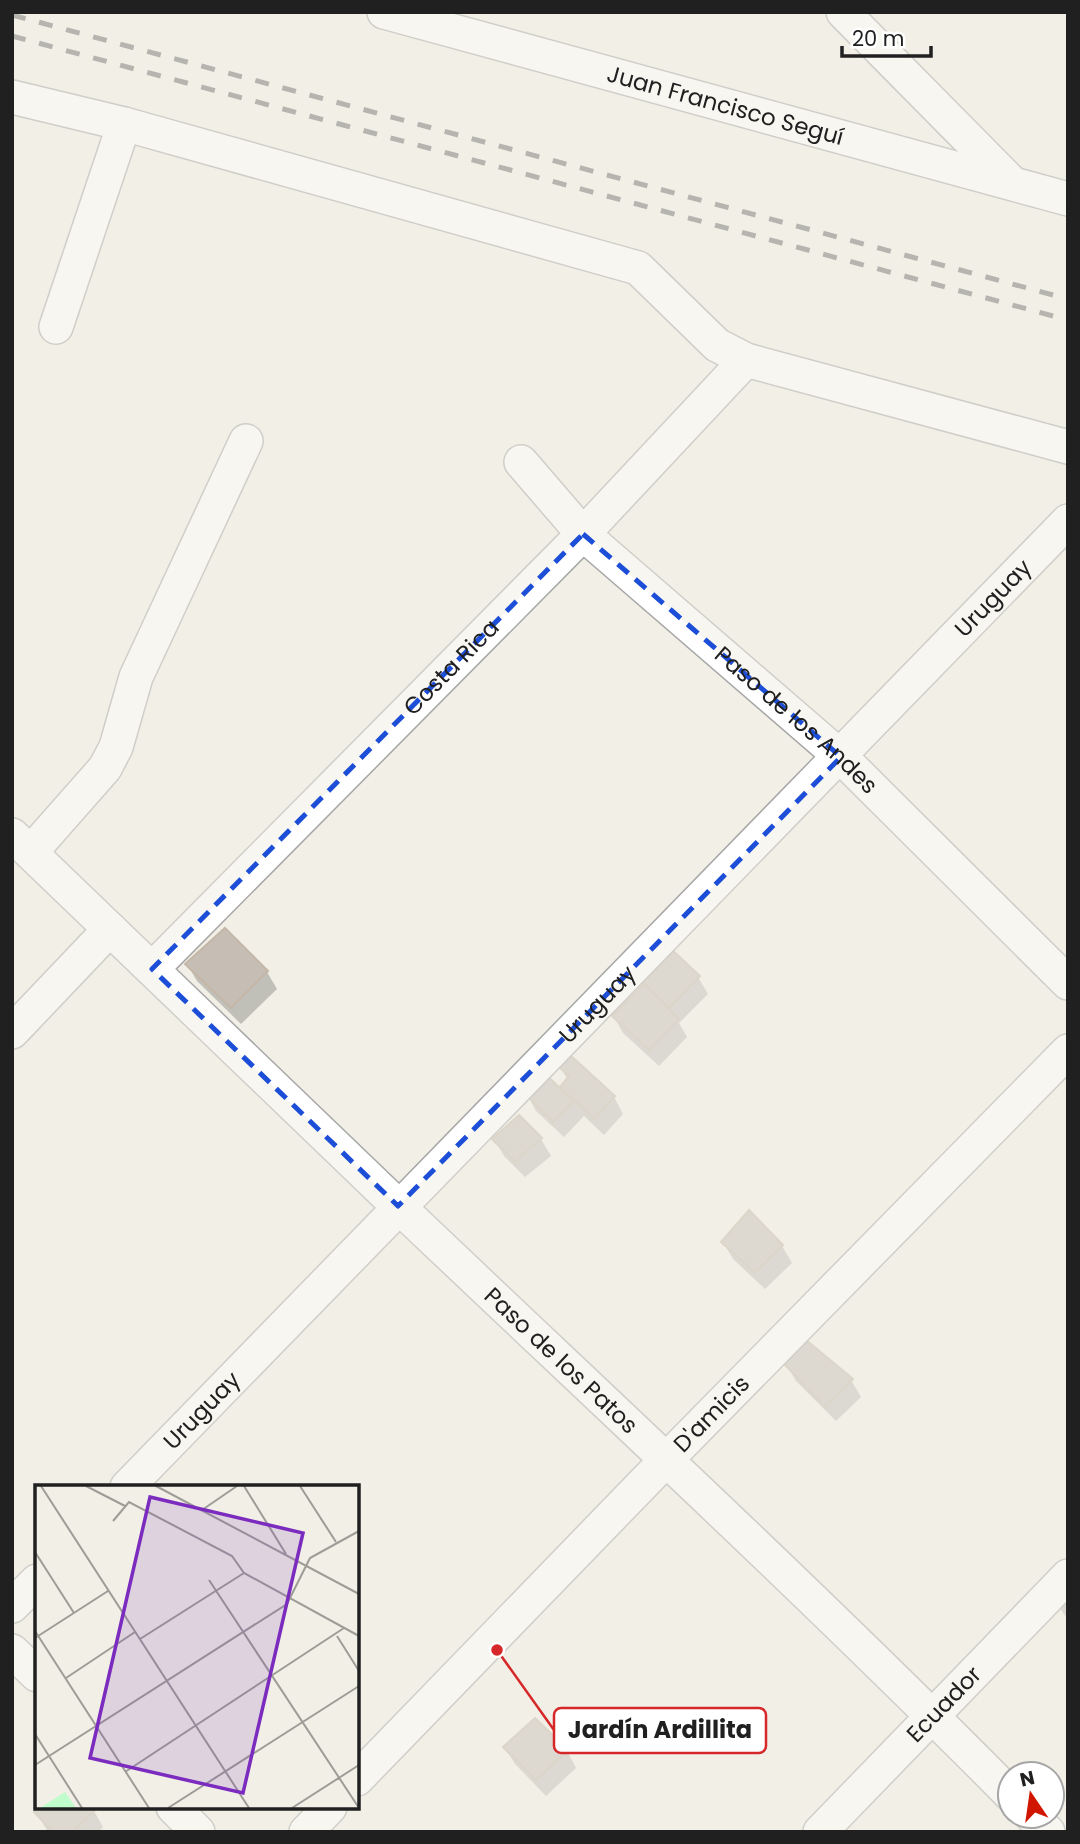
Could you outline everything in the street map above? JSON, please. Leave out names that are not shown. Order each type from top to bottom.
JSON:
[{"type":"street","name":"Juan Francisco Seguí","points":[[384,12],[1068,199]]},
{"type":"street","points":[[843,12],[1013,183]]},
{"type":"street","points":[[12,97],[124,124],[638,268],[717,345],[746,360],[1068,447]]},
{"type":"street","points":[[56,327],[124,124]]},
{"type":"street","name":"Costa Rica","points":[[152,969],[583,534],[746,360]]},
{"type":"street","points":[[21,844],[104,768],[116,747],[136,677],[246,441]]},
{"type":"street","name":"Paso de los Andes","points":[[520,462],[583,534],[841,757],[1068,983]]},
{"type":"street","name":"Uruguay","points":[[129,1485],[1068,521]]},
{"type":"street","name":"Paso de los Patos","points":[[21,844],[398,1206],[667,1459],[996,1780]]},
{"type":"street","points":[[12,1032],[110,929]]},
{"type":"street","name":"D'amicis","points":[[359,1777],[1068,1051]]},
{"type":"street","name":"Ecuador","points":[[820,1832],[1068,1576]]},
{"type":"street","points":[[12,1606],[35,1583]]},
{"type":"street","points":[[12,1651],[35,1673]]},
{"type":"street","points":[[175,1809],[198,1832]]},
{"type":"street","points":[[306,1832],[328,1809]]},
{"type":"highlighted area","points":[[583,534],[841,757],[398,1206],[152,969]]},
{"type":"building","points":[[225,928],[268,971],[231,1008],[185,964]]},
{"type":"building","points":[[670,948],[700,976],[669,1008],[640,980]]},
{"type":"building","points":[[644,984],[679,1019],[649,1050],[612,1016]]},
{"type":"building","points":[[569,1054],[615,1096],[594,1119],[560,1087],[569,1076],[557,1065]]},
{"type":"building","points":[[544,1073],[574,1101],[553,1122],[525,1094]]},
{"type":"building","points":[[519,1115],[542,1138],[515,1162],[492,1139]]},
{"type":"building","points":[[749,1210],[783,1245],[755,1273],[721,1242]]},
{"type":"building","points":[[805,1339],[853,1379],[825,1406],[784,1364]]},
{"type":"building","points":[[535,1718],[568,1750],[536,1780],[503,1747]]},
{"type":"building","points":[[37,1809],[95,1810],[73,1832],[53,1832],[34,1812]]},
{"type":"railway","points":[[12,15],[1068,299]]},
{"type":"railway","points":[[12,36],[1068,320]]},
{"type":"place","name":"Jardín Ardillita","points":[[497,1650]]}]
